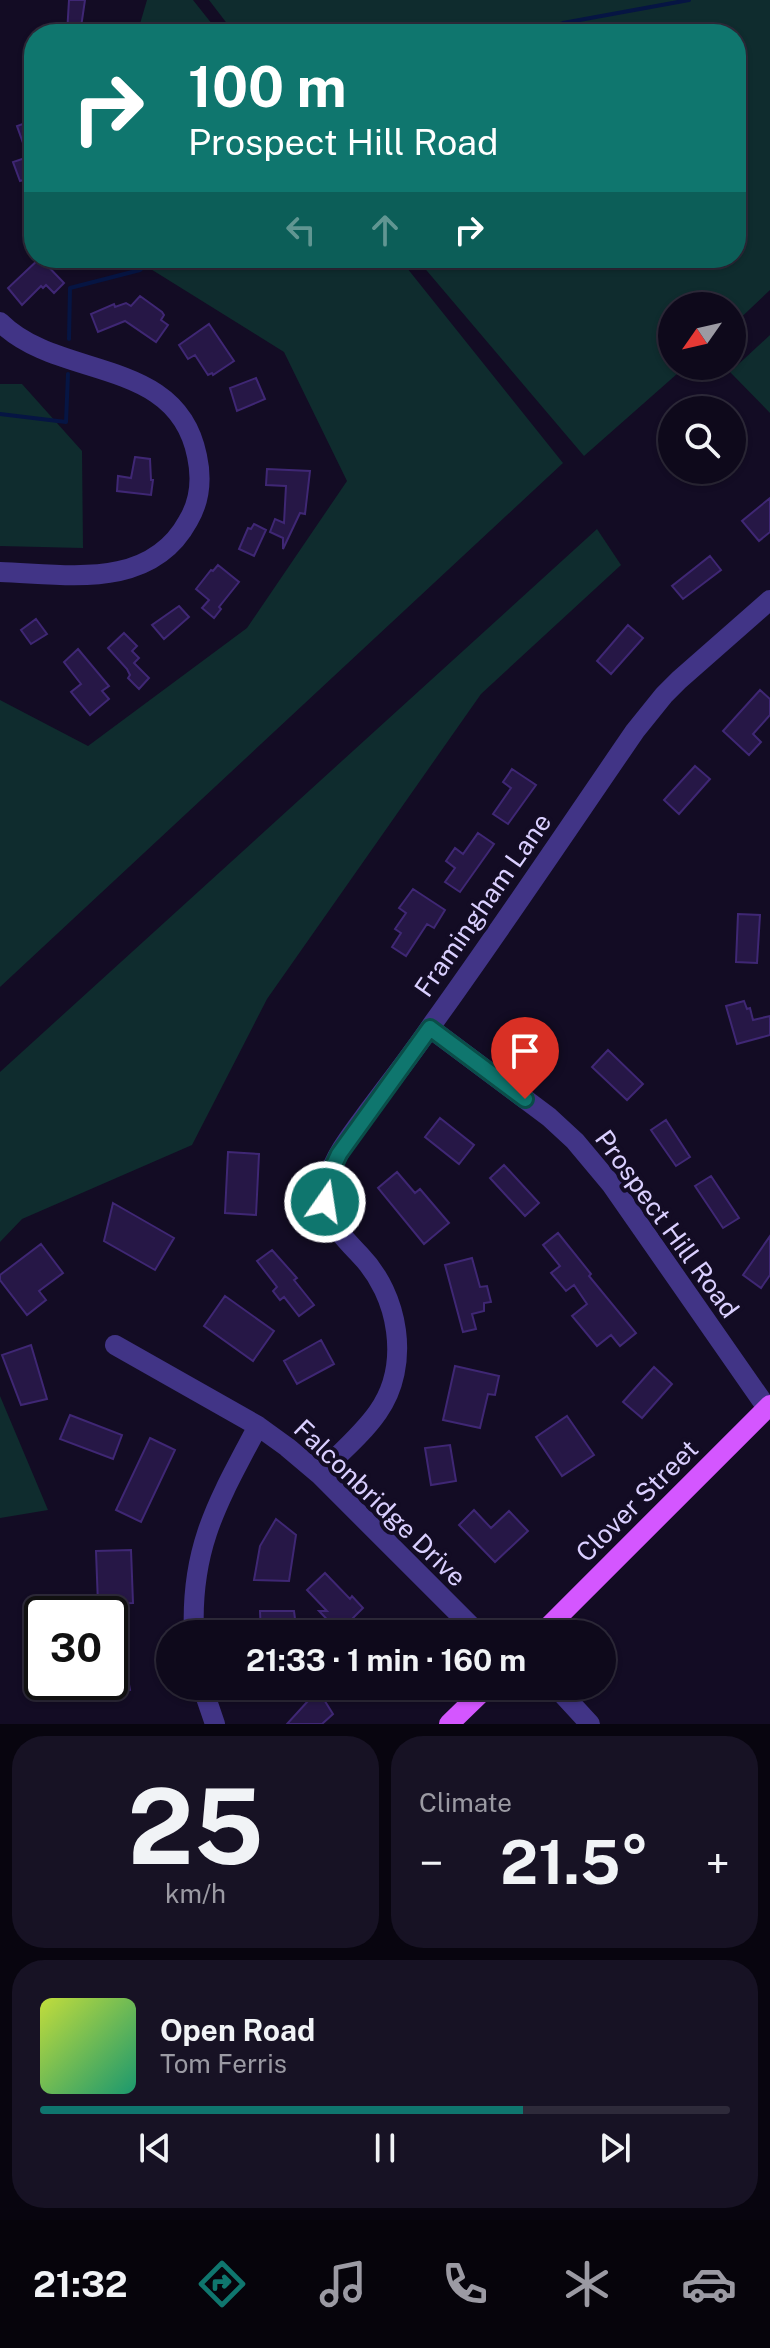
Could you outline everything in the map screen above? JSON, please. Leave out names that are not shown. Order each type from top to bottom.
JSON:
[{"type":"main road","name":"Clover Street","points":[[555,1620],[768,1406]]},
{"type":"main road","points":[[449,1724],[474,1700]]},
{"type":"street","points":[[0,322],[36,346],[136,381],[165,399],[190,434],[196,450],[200,482],[198,499],[184,529],[164,551],[136,567],[106,574],[0,572]]},
{"type":"street","name":"Framingham Lane","points":[[319,1474],[379,1410],[389,1390],[396,1348],[396,1325],[381,1283],[365,1261],[339,1235],[327,1213],[327,1180],[339,1154],[635,731],[679,680],[770,600]]},
{"type":"street","name":"Prospect Hill Road","points":[[430,1028],[549,1117],[586,1153],[768,1406]]},
{"type":"street","name":"Falconbridge Drive","points":[[115,1345],[258,1426],[287,1447],[319,1474],[465,1620]]},
{"type":"street","points":[[194,1620],[198,1559],[207,1529],[258,1426]]},
{"type":"street","points":[[207,1700],[215,1724]]},
{"type":"street","points":[[568,1700],[590,1724]]},
{"type":"green space","points":[[147,0],[193,0],[212,24],[140,24]]},
{"type":"green space","points":[[209,0],[770,0],[770,290],[746,313],[746,292],[658,292],[658,380],[670,380],[584,456],[424,268],[746,268],[746,24],[227,24]]},
{"type":"green space","points":[[149,268],[407,268],[563,463],[0,987],[0,700],[88,746],[247,628],[347,481],[284,352]]},
{"type":"green space","points":[[770,335],[770,413],[738,380],[746,380],[746,357]]},
{"type":"green space","points":[[0,384],[22,384],[82,451],[83,548],[0,546]]},
{"type":"green space","points":[[597,529],[621,565],[481,694],[267,999],[192,1145],[22,1219],[0,1242],[0,1072]]},
{"type":"green space","points":[[0,1396],[48,1510],[0,1518]]},
{"type":"building","points":[[69,0],[85,0],[81,24],[68,24]]},
{"type":"building","points":[[24,124],[24,146],[17,126]]},
{"type":"building","points":[[24,158],[24,180],[20,181],[13,162]]},
{"type":"building","points":[[29,268],[50,268],[64,283],[54,293],[46,285],[41,286],[22,305],[8,288]]},
{"type":"building","points":[[140,296],[162,312],[161,320],[168,325],[156,342],[125,321],[98,332],[91,314],[114,304],[115,307],[126,303],[131,306]]},
{"type":"building","points":[[209,324],[234,361],[213,375],[208,375],[195,355],[188,359],[179,345]]},
{"type":"building","points":[[256,378],[265,399],[237,411],[230,388]]},
{"type":"building","points":[[135,457],[150,459],[153,480],[151,495],[117,491],[118,476],[131,478]]},
{"type":"building","points":[[267,469],[310,471],[305,514],[300,513],[283,549],[283,538],[270,532],[275,519],[284,523],[286,486],[266,485]]},
{"type":"building","points":[[770,498],[770,532],[759,541],[742,521]]},
{"type":"building","points":[[254,524],[266,530],[254,556],[239,549],[248,528],[251,529]]},
{"type":"building","points":[[710,556],[721,570],[683,599],[672,586]]},
{"type":"building","points":[[218,565],[239,582],[214,618],[202,608],[209,600],[196,589]]},
{"type":"building","points":[[179,606],[189,617],[164,639],[152,625]]},
{"type":"building","points":[[36,619],[47,634],[31,644],[21,630]]},
{"type":"building","points":[[628,625],[643,638],[611,674],[597,661]]},
{"type":"building","points":[[124,633],[137,646],[132,651],[139,658],[134,663],[149,678],[139,689],[128,678],[127,669],[108,648]]},
{"type":"building","points":[[78,649],[109,686],[102,691],[109,699],[90,715],[71,692],[81,684],[64,662]]},
{"type":"building","points":[[760,690],[770,699],[770,715],[753,734],[761,742],[749,755],[723,731]]},
{"type":"building","points":[[695,766],[710,779],[679,814],[664,800]]},
{"type":"building","points":[[512,769],[536,785],[508,824],[493,814],[511,788],[503,782]]},
{"type":"building","points":[[478,833],[494,844],[460,892],[445,882],[455,868],[446,861],[455,848],[463,854]]},
{"type":"building","points":[[413,889],[445,910],[434,928],[427,924],[406,956],[392,947],[401,933],[395,929],[406,913],[399,908]]},
{"type":"building","points":[[738,914],[760,915],[757,963],[736,962]]},
{"type":"building","points":[[744,1001],[747,1009],[750,1008],[753,1020],[770,1016],[770,1035],[737,1044],[726,1006]]},
{"type":"building","points":[[608,1050],[643,1084],[627,1100],[592,1067]]},
{"type":"building","points":[[440,1118],[474,1145],[459,1164],[425,1137]]},
{"type":"building","points":[[666,1120],[690,1157],[676,1166],[651,1130]]},
{"type":"building","points":[[228,1152],[259,1154],[256,1215],[225,1213]]},
{"type":"building","points":[[504,1165],[539,1203],[525,1216],[490,1178]]},
{"type":"building","points":[[397,1172],[415,1193],[420,1189],[449,1223],[424,1244],[378,1188]]},
{"type":"building","points":[[711,1176],[739,1218],[723,1228],[695,1186]]},
{"type":"building","points":[[113,1203],[174,1238],[155,1270],[104,1241]]},
{"type":"building","points":[[558,1233],[636,1333],[620,1346],[611,1335],[597,1346],[572,1316],[587,1304],[574,1285],[566,1291],[551,1273],[560,1266],[543,1245]]},
{"type":"building","points":[[770,1236],[770,1275],[761,1288],[743,1275]]},
{"type":"building","points":[[41,1244],[63,1273],[39,1291],[46,1300],[27,1315],[0,1280],[0,1275]]},
{"type":"building","points":[[272,1250],[297,1278],[294,1280],[314,1305],[299,1316],[284,1297],[280,1300],[273,1291],[277,1287],[257,1261]]},
{"type":"building","points":[[472,1258],[480,1287],[487,1286],[491,1302],[484,1303],[484,1311],[472,1314],[476,1329],[463,1332],[445,1265]]},
{"type":"building","points":[[225,1296],[274,1331],[253,1361],[204,1326]]},
{"type":"building","points":[[321,1340],[334,1364],[297,1384],[284,1361]]},
{"type":"building","points":[[31,1345],[47,1399],[21,1405],[2,1355]]},
{"type":"building","points":[[455,1366],[499,1376],[495,1395],[488,1394],[480,1428],[443,1420]]},
{"type":"building","points":[[654,1367],[672,1384],[642,1418],[623,1402]]},
{"type":"building","points":[[70,1415],[122,1435],[113,1459],[60,1439]]},
{"type":"building","points":[[567,1416],[594,1455],[562,1476],[536,1437]]},
{"type":"building","points":[[150,1438],[175,1450],[141,1522],[116,1510]]},
{"type":"building","points":[[450,1445],[456,1481],[431,1485],[425,1448]]},
{"type":"building","points":[[474,1510],[491,1528],[509,1511],[528,1531],[495,1562],[459,1525]]},
{"type":"building","points":[[276,1519],[296,1535],[289,1581],[254,1580],[260,1546]]},
{"type":"building","points":[[131,1550],[133,1603],[128,1603],[128,1596],[98,1596],[96,1551]]},
{"type":"building","points":[[325,1573],[363,1608],[351,1620],[328,1620],[319,1611],[327,1611],[307,1590]]},
{"type":"building","points":[[260,1611],[294,1611],[295,1620],[260,1620]]},
{"type":"building","points":[[309,1700],[324,1700],[333,1714],[322,1724],[287,1724]]},
{"type":"waterway","points":[[561,24],[689,0]]},
{"type":"waterway","points":[[69,339],[70,288],[142,268]]},
{"type":"waterway","points":[[0,414],[66,422],[68,374]]},
{"type":"route","points":[[325,1202],[327,1180],[348,1139],[430,1028],[525,1099]]}]
